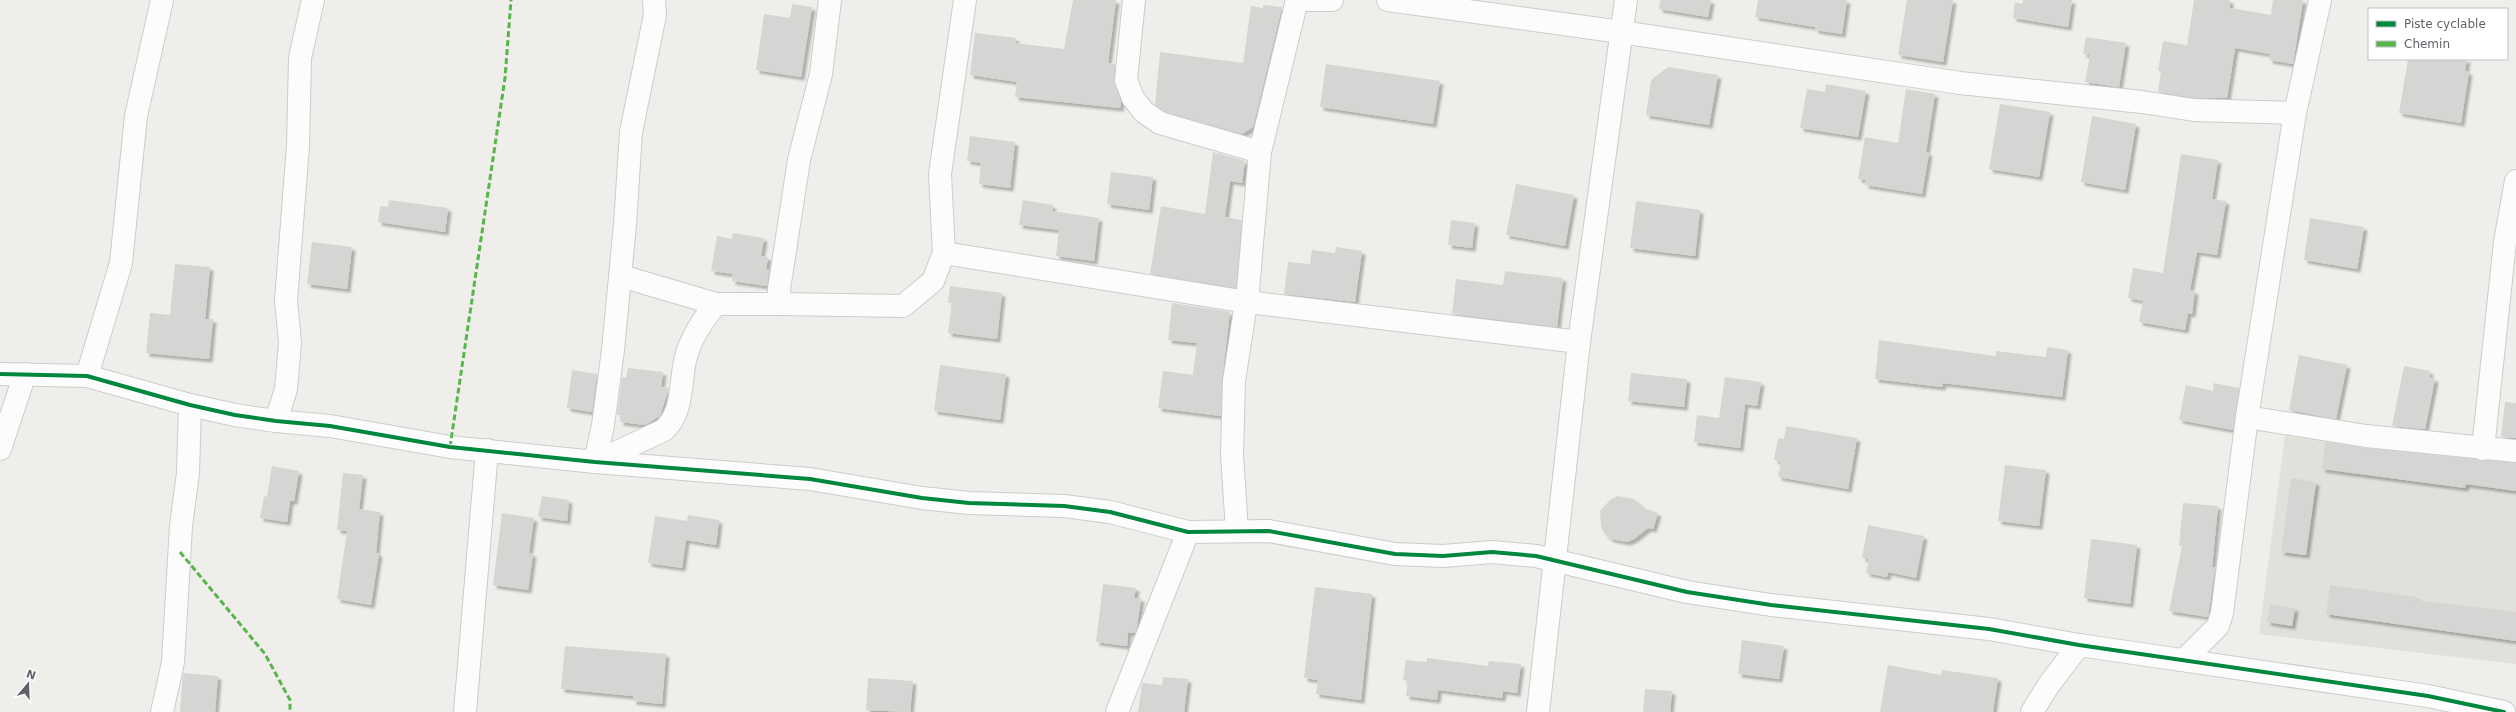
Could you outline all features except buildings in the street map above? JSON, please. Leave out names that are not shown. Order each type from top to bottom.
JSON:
[{"type":"street","points":[[87,376],[121,263],[136,116],[162,0]]},
{"type":"street","points":[[276,422],[286,389],[290,344],[286,300],[298,146],[300,58],[313,0]]},
{"type":"street","points":[[595,462],[603,425],[621,276],[631,132],[655,15],[654,0]]},
{"type":"street","points":[[780,304],[779,289],[799,160],[821,74],[830,0]]},
{"type":"street","points":[[621,276],[716,304],[902,306],[933,281],[944,253],[940,174],[965,0]]},
{"type":"street","points":[[1134,0],[1126,80],[1133,98],[1144,112],[1160,123],[1260,152]]},
{"type":"street","points":[[1237,531],[1232,454],[1234,381],[1247,302],[1260,152],[1298,0],[1332,0]]},
{"type":"street","points":[[1388,0],[1621,32],[1960,83],[2142,102],[2194,110],[2295,113]]},
{"type":"street","points":[[1538,712],[1579,342],[1626,0]]},
{"type":"street","points":[[2184,660],[2218,626],[2222,612],[2248,418],[2295,113],[2320,0]]},
{"type":"street","points":[[2483,449],[2507,311],[2505,242],[2516,181]]},
{"type":"street","points":[[944,253],[1247,302],[1579,342]]},
{"type":"street","points":[[595,462],[664,430],[672,423],[676,414],[688,353],[696,334],[716,304]]},
{"type":"street","points":[[0,374],[87,376],[190,405],[276,422],[330,426],[450,447],[595,462],[810,479],[930,499],[1064,506],[1110,512],[1188,532],[1269,531],[1395,554],[1443,556],[1516,553],[1554,560],[1686,592],[1771,605],[1989,629],[2079,645],[2428,696],[2476,709],[2504,712]]},
{"type":"street","points":[[0,449],[25,374]]},
{"type":"street","points":[[162,712],[173,662],[181,526],[188,473],[190,405]]},
{"type":"street","points":[[2248,418],[2366,436],[2483,449],[2516,451]]},
{"type":"street","points":[[465,712],[487,450]]},
{"type":"street","points":[[1117,712],[1188,532]]},
{"type":"street","points":[[2032,712],[2048,686],[2079,645]]},
{"type":"shaded area","points":[[2285,436],[2516,470],[2516,664],[2259,634]]},
{"type":"marked path","points":[[450,447],[505,78],[511,0]]},
{"type":"marked path","points":[[180,552],[265,654],[290,700],[290,712]]},
{"type":"cycle path","points":[[0,374],[87,376],[190,405],[235,415],[276,421],[330,426],[450,447],[595,462],[810,479],[922,498],[969,503],[1064,506],[1110,512],[1188,532],[1269,531],[1395,554],[1443,556],[1492,552],[1536,556],[1687,592],[1771,605],[1989,629],[2079,645],[2428,696],[2504,712]]}]
